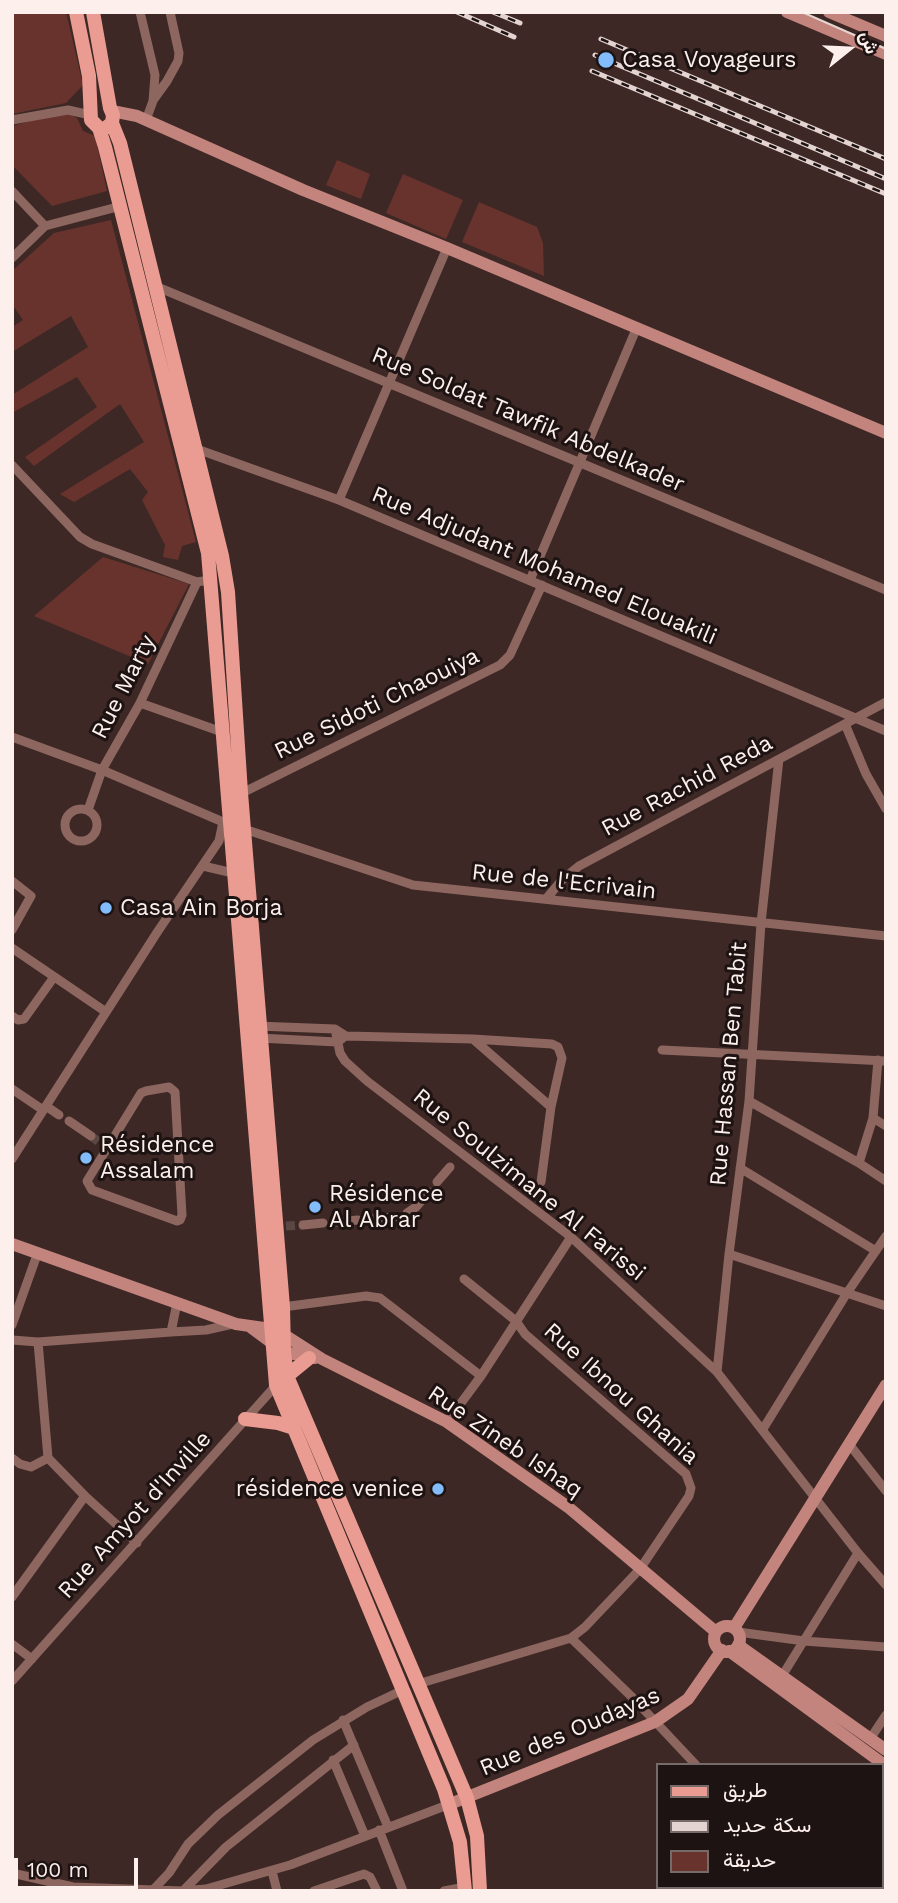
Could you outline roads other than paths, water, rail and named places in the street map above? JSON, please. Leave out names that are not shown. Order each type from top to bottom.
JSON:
[{"type":"main road","points":[[76,12],[89,76],[104,118],[120,143],[155,286],[189,448],[203,532],[204,581],[222,732],[235,797],[246,830],[254,1032],[277,1348],[282,1380],[294,1428],[450,1804],[460,1842],[465,1889]]},
{"type":"main road","points":[[93,12],[104,118],[121,206],[222,556],[228,592],[235,797],[227,823],[281,1227],[283,1307],[277,1331]]},
{"type":"main road","points":[[282,1380],[316,1358]]},
{"type":"main road","points":[[282,1380],[467,1798],[477,1836],[481,1891]]},
{"type":"main road","points":[[245,1419],[294,1428]]},
{"type":"street","points":[[140,12],[155,75],[153,101]]},
{"type":"street","points":[[142,118],[178,61],[170,12]]},
{"type":"street","points":[[787,12],[886,54]]},
{"type":"street","points":[[829,12],[886,36]]},
{"type":"street","points":[[12,120],[68,110],[104,118],[142,118],[303,190],[886,433]]},
{"type":"street","points":[[12,191],[45,226]]},
{"type":"street","points":[[12,258],[45,226],[121,206]]},
{"type":"street","points":[[339,500],[447,248]]},
{"type":"street","name":"Rue Soldat Tawfik Abdelkader","points":[[155,286],[886,590]]},
{"type":"street","points":[[530,580],[637,327]]},
{"type":"street","name":"Rue Adjudant Mohamed Elouakili","points":[[189,448],[339,500],[886,731]]},
{"type":"street","points":[[12,465],[80,537],[92,544],[204,581]]},
{"type":"street","name":"Rue Marty","points":[[88,810],[102,770],[204,581]]},
{"type":"street","name":"Rue Sidoti Chaouiya","points":[[235,797],[500,665],[510,655],[542,585]]},
{"type":"street","name":"Rue Rachid Reda","points":[[546,899],[569,873],[579,866],[886,702]]},
{"type":"street","points":[[140,703],[222,732]]},
{"type":"street","points":[[845,724],[866,774],[886,809]]},
{"type":"street","name":"Rue de l'Ecrivain","points":[[12,737],[102,770],[227,823],[401,883],[886,936]]},
{"type":"street","name":"Rue Hassan Ben Tabit","points":[[717,1371],[749,1101],[761,923],[779,759]]},
{"type":"street","points":[[12,1159],[219,841],[227,823]]},
{"type":"street","points":[[203,866],[233,873]]},
{"type":"street","points":[[12,881],[31,897],[12,930]]},
{"type":"street","points":[[12,947],[106,1012]]},
{"type":"street","points":[[12,1016],[19,1020],[24,1019],[54,977]]},
{"type":"street","points":[[254,1032],[335,1029],[346,1036],[473,1038],[552,1044],[558,1047],[562,1058],[551,1107],[541,1182]]},
{"type":"street","name":"Rue Soulzimane Al Farissi","points":[[335,1029],[340,1053],[353,1068],[460,1154],[571,1237],[717,1371],[858,1553],[886,1585]]},
{"type":"street","points":[[254,1032],[337,1042],[346,1036]]},
{"type":"street","points":[[473,1038],[551,1107]]},
{"type":"street","points":[[662,1050],[882,1061],[873,1118],[859,1163]]},
{"type":"street","points":[[12,1089],[60,1115]]},
{"type":"street","points":[[174,1089],[182,1215],[180,1220],[175,1221],[89,1188],[88,1177],[105,1146],[141,1093],[174,1089]]},
{"type":"street","points":[[749,1101],[886,1181]]},
{"type":"street","points":[[873,1118],[886,1126]]},
{"type":"street","points":[[69,1121],[91,1136]]},
{"type":"street","points":[[437,1182],[450,1167]]},
{"type":"street","points":[[740,1168],[876,1251]]},
{"type":"street","points":[[407,1213],[429,1192]]},
{"type":"street","points":[[371,1219],[394,1217]]},
{"type":"street","points":[[337,1222],[358,1220]]},
{"type":"street","points":[[303,1225],[323,1223]]},
{"type":"street","points":[[763,1429],[847,1293],[886,1236]]},
{"type":"street","points":[[447,1423],[481,1376],[571,1237]]},
{"type":"street","points":[[12,1244],[242,1325],[277,1331]]},
{"type":"street","points":[[12,1325],[38,1252]]},
{"type":"street","points":[[729,1254],[886,1306]]},
{"type":"street","name":"Rue Ibnou Ghania","points":[[464,1279],[516,1321],[525,1334],[689,1478],[689,1496],[640,1569],[585,1627],[571,1638]]},
{"type":"street","points":[[283,1307],[366,1296],[380,1298],[481,1376]]},
{"type":"street","points":[[171,1332],[177,1303]]},
{"type":"street","points":[[12,1340],[37,1342],[242,1325],[277,1348]]},
{"type":"street","name":"Rue Zineb Ishaq","points":[[277,1331],[316,1358],[447,1423],[546,1490],[716,1632]]},
{"type":"street","points":[[37,1342],[47,1458],[136,1543]]},
{"type":"street","name":"Rue Zineb Ishaq","points":[[277,1348],[316,1358]]},
{"type":"street","name":"Rue Amyot d'Inville","points":[[12,1681],[282,1380]]},
{"type":"street","name":"Rue des Oudayas","points":[[450,1804],[655,1722],[688,1699],[732,1641],[815,1496],[885,1390]]},
{"type":"street","points":[[849,1444],[886,1491]]},
{"type":"street","points":[[12,1458],[31,1467],[47,1458]]},
{"type":"street","points":[[12,1597],[85,1496]]},
{"type":"street","points":[[782,1676],[858,1553]]},
{"type":"street","points":[[882,1763],[732,1641],[726,1626],[716,1632],[716,1645],[732,1641],[804,1641],[886,1647]]},
{"type":"street","points":[[418,1684],[571,1638],[694,1763]]},
{"type":"street","points":[[732,1641],[886,1750]]},
{"type":"street","points":[[12,1644],[32,1659]]},
{"type":"street","points":[[153,1890],[169,1873],[188,1844],[219,1815],[313,1740],[344,1720],[403,1690]]},
{"type":"street","points":[[870,1739],[886,1715]]},
{"type":"street","points":[[344,1720],[403,1891]]},
{"type":"street","points":[[183,1891],[226,1847],[354,1745]]},
{"type":"street","points":[[333,1760],[365,1836]]},
{"type":"street","points":[[12,1873],[73,1887],[183,1891],[213,1889],[272,1871],[450,1804]]},
{"type":"street","points":[[272,1871],[277,1891]]},
{"type":"street","points":[[314,1891],[364,1874],[370,1877],[377,1891]]},
{"type":"street","points":[[444,1891],[465,1889]]},
{"type":"tunnel","points":[[91,1136],[103,1145]]},
{"type":"tunnel","points":[[286,1226],[303,1225]]},
{"type":"tram line","points":[[802,12],[886,49]]},
{"type":"railway","points":[[457,12],[514,37]]},
{"type":"railway","points":[[493,12],[520,23]]},
{"type":"railway","points":[[601,39],[886,159]]},
{"type":"railway","points":[[595,55],[886,179]]},
{"type":"railway","points":[[592,71],[886,194]]},
{"type":"place","name":"Casa Voyageurs","points":[[606,60]]},
{"type":"place","name":"Casa Ain Borja","points":[[106,908]]},
{"type":"place","name":"Résidence Assalam","points":[[86,1158]]},
{"type":"place","name":"Résidence Al Abrar","points":[[315,1207]]},
{"type":"place","name":"résidence venice","points":[[438,1489]]}]
